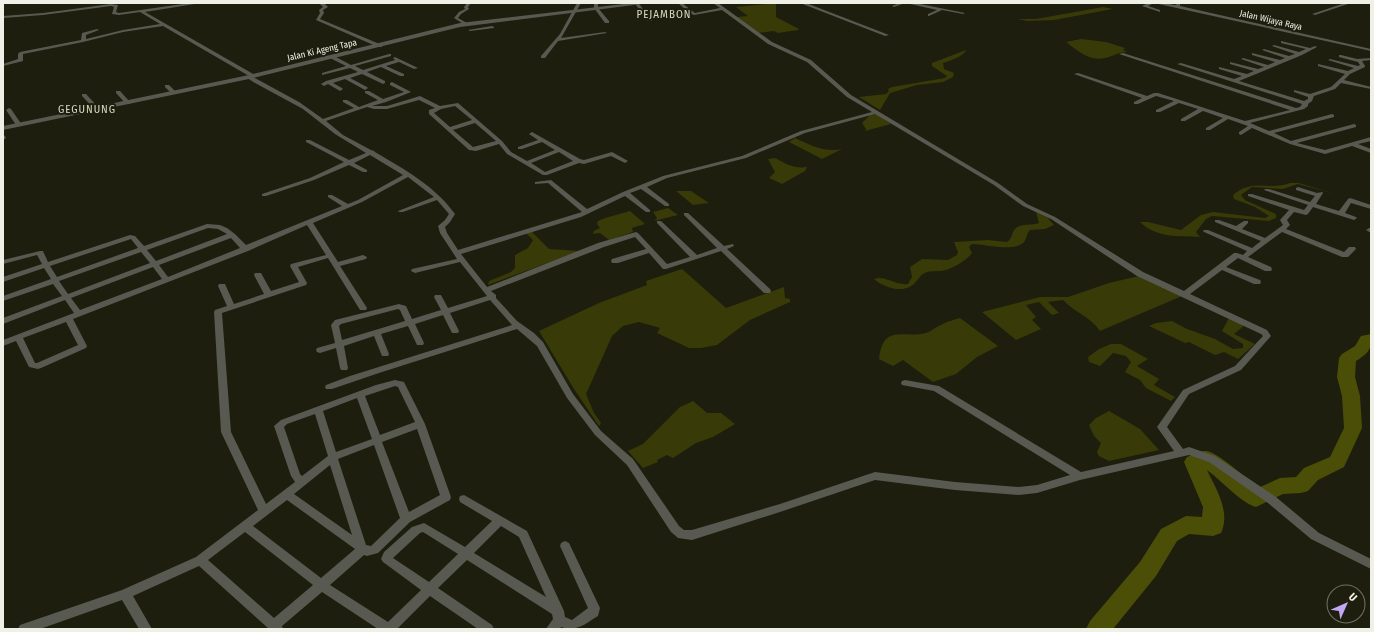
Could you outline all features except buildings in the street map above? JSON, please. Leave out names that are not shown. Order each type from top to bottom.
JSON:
[{"type":"street","points":[[81,8],[84,3]]},
{"type":"street","points":[[3,17],[43,14],[116,4],[117,7],[113,14],[142,12],[199,3]]},
{"type":"street","points":[[321,3],[326,7],[321,10],[322,13],[318,19],[380,46]]},
{"type":"street","points":[[465,24],[456,18],[460,13],[467,9],[466,7],[468,3]]},
{"type":"street","points":[[542,57],[558,40],[579,3]]},
{"type":"street","name":"Jalan Ki Ageng Tapa","points":[[3,128],[251,76],[380,46],[465,24],[596,6],[647,3]]},
{"type":"street","points":[[680,3],[694,14],[723,10]]},
{"type":"street","points":[[715,3],[770,43],[809,61],[849,96],[996,184],[1025,205],[1053,218],[1140,274],[1264,332],[1267,336],[1238,368],[1186,392],[1162,427],[1181,453]]},
{"type":"street","points":[[802,3],[887,35]]},
{"type":"street","points":[[894,6],[903,3]]},
{"type":"street","points":[[908,3],[963,13]]},
{"type":"street","points":[[1152,3],[1144,6],[1159,11]]},
{"type":"street","name":"Jalan Wijaya Raya","points":[[1156,3],[1176,5],[1371,50]]},
{"type":"street","points":[[1314,14],[1349,3]]},
{"type":"street","points":[[637,4],[650,20]]},
{"type":"street","points":[[596,6],[607,22]]},
{"type":"street","points":[[913,10],[921,6]]},
{"type":"street","points":[[929,15],[942,9]]},
{"type":"street","points":[[142,12],[312,113],[333,131],[372,152],[438,198],[452,214],[441,228],[459,256],[519,326],[540,344],[570,396],[598,433],[630,462],[675,530],[682,535],[692,535],[780,508],[875,476],[955,486],[1019,491],[1037,489],[1080,476],[1189,452],[1212,459],[1272,500],[1315,536],[1371,564]]},
{"type":"street","points":[[665,17],[690,12]]},
{"type":"street","points":[[470,30],[494,29],[488,21]]},
{"type":"street","points":[[3,65],[21,60],[20,54],[22,53],[162,25]]},
{"type":"street","points":[[83,41],[84,34],[97,30]]},
{"type":"street","points":[[562,34],[570,33],[579,37]]},
{"type":"street","points":[[558,40],[605,33]]},
{"type":"street","points":[[881,37],[894,33]]},
{"type":"street","points":[[1235,81],[1312,48],[1284,42]]},
{"type":"street","points":[[1274,46],[1300,54]]},
{"type":"street","points":[[373,47],[416,68]]},
{"type":"street","points":[[1264,50],[1290,58]]},
{"type":"street","points":[[1121,54],[1297,110]]},
{"type":"street","points":[[1127,56],[1134,54]]},
{"type":"street","points":[[1254,54],[1280,62]]},
{"type":"street","points":[[324,74],[388,55]]},
{"type":"street","points":[[1340,56],[1359,61],[1371,59]]},
{"type":"street","points":[[332,57],[349,67],[383,82]]},
{"type":"street","points":[[1148,63],[1156,59]]},
{"type":"street","points":[[1243,59],[1269,67]]},
{"type":"street","points":[[340,89],[326,83],[400,60]]},
{"type":"street","points":[[1330,60],[1358,68]]},
{"type":"street","points":[[1245,123],[1297,110],[1305,106],[1305,103],[1310,100],[1311,96],[1333,88],[1348,73],[1363,66],[1359,61]]},
{"type":"street","points":[[1232,63],[1258,71]]},
{"type":"street","points":[[1179,64],[1305,103]]},
{"type":"street","points":[[1320,64],[1348,73]]},
{"type":"street","points":[[382,66],[402,75]]},
{"type":"street","points":[[1221,68],[1247,76]]},
{"type":"street","points":[[1076,74],[1147,98]]},
{"type":"street","points":[[345,77],[384,101]]},
{"type":"street","points":[[1340,81],[1370,88]]},
{"type":"street","points":[[321,121],[408,92],[392,84]]},
{"type":"street","points":[[166,86],[174,93]]},
{"type":"street","points":[[1125,90],[1134,86]]},
{"type":"street","points":[[1296,91],[1311,96]]},
{"type":"street","points":[[118,92],[128,103]]},
{"type":"street","points":[[1318,93],[1329,97]]},
{"type":"street","points":[[1136,103],[1156,94],[1245,123],[1271,136],[1325,152],[1371,139]]},
{"type":"street","points":[[84,95],[97,109]]},
{"type":"street","points":[[368,106],[374,108],[385,108],[420,98],[439,108]]},
{"type":"street","points":[[345,101],[357,108]]},
{"type":"street","points":[[1158,111],[1179,101]]},
{"type":"street","points":[[500,142],[473,150],[431,113],[431,111],[456,104],[500,142],[509,153],[545,174],[578,161]]},
{"type":"street","points":[[1183,120],[1202,109]]},
{"type":"street","points":[[9,110],[19,125]]},
{"type":"street","points":[[415,271],[587,213],[642,186],[666,177],[744,157],[781,143],[803,132],[877,112]]},
{"type":"street","points":[[1271,136],[1332,116]]},
{"type":"street","points":[[1208,129],[1228,117]]},
{"type":"street","points":[[449,129],[475,121]]},
{"type":"street","points":[[1241,133],[1252,126]]},
{"type":"street","points":[[1292,143],[1354,126]]},
{"type":"street","points":[[532,134],[578,161],[584,162],[612,154],[625,161]]},
{"type":"street","points":[[520,148],[542,140]]},
{"type":"street","points":[[308,141],[365,171]]},
{"type":"street","points":[[1351,144],[1371,151]]},
{"type":"street","points":[[526,163],[560,150]]},
{"type":"street","points":[[264,195],[312,179],[372,152]]},
{"type":"street","points":[[3,343],[168,280],[309,222],[375,194],[407,175]]},
{"type":"street","points":[[537,183],[549,181],[587,213]]},
{"type":"street","points":[[642,186],[667,206]]},
{"type":"street","points":[[1250,195],[1306,213],[1319,194],[1298,189]]},
{"type":"street","points":[[1267,190],[1354,218]]},
{"type":"street","points":[[625,194],[648,211]]},
{"type":"street","points":[[330,196],[347,206]]},
{"type":"street","points":[[401,211],[438,198]]},
{"type":"street","points":[[1341,214],[1350,200],[1371,207]]},
{"type":"street","points":[[1243,258],[1287,225],[1283,220],[1293,209]]},
{"type":"street","points":[[686,214],[767,291]]},
{"type":"street","points":[[1217,221],[1266,241]]},
{"type":"street","points":[[309,222],[363,308]]},
{"type":"street","points":[[659,222],[694,257]]},
{"type":"street","points":[[1237,229],[1246,222]]},
{"type":"street","points":[[3,299],[207,226],[222,227],[246,248]]},
{"type":"street","points":[[1281,229],[1345,254],[1352,249]]},
{"type":"street","points":[[1206,231],[1253,251]]},
{"type":"street","points":[[320,350],[340,346],[445,312],[601,245],[636,234],[666,267],[730,246]]},
{"type":"street","points":[[3,321],[232,235]]},
{"type":"street","points":[[1313,242],[1321,236]]},
{"type":"street","points":[[3,280],[46,264],[133,237],[168,280]]},
{"type":"street","points":[[615,261],[650,250]]},
{"type":"street","points":[[3,262],[34,252],[40,254],[66,297],[79,314]]},
{"type":"street","points":[[1184,295],[1236,255],[1268,269]]},
{"type":"street","points":[[264,511],[226,432],[218,312],[303,283],[294,266],[329,256]]},
{"type":"street","points":[[336,265],[362,257]]},
{"type":"street","points":[[1221,267],[1257,282]]},
{"type":"street","points":[[258,274],[268,294]]},
{"type":"street","points":[[222,286],[231,307]]},
{"type":"street","points":[[438,297],[455,332]]},
{"type":"street","points":[[344,368],[335,325],[338,322],[399,306],[403,308],[420,343]]},
{"type":"street","points":[[18,338],[32,365],[38,366],[83,346],[68,318]]},
{"type":"street","points":[[329,386],[377,370],[436,354],[519,326]]},
{"type":"street","points":[[377,334],[385,354]]},
{"type":"street","points":[[287,494],[367,552],[374,550],[406,520],[446,496],[420,424],[401,384],[399,383],[379,387],[284,422],[279,426],[296,476],[302,482]]},
{"type":"street","points":[[904,383],[936,388],[1080,476]]},
{"type":"street","points":[[360,394],[406,520]]},
{"type":"street","points":[[318,409],[363,549]]},
{"type":"street","points":[[24,629],[124,594],[200,560],[333,457],[420,424]]},
{"type":"street","points":[[464,499],[523,534],[556,620]]},
{"type":"street","points":[[245,526],[321,585],[388,629],[500,520]]},
{"type":"street","points":[[488,629],[429,590],[387,559],[388,555],[420,527],[466,553],[556,620],[573,628],[590,616],[594,612],[594,608],[565,546]]},
{"type":"street","points":[[200,560],[276,627],[321,585],[363,549]]},
{"type":"street","points":[[124,594],[146,629]]},
{"type":"shaded area","points":[[776,3],[776,17],[799,29],[798,30],[778,33],[774,31],[757,33],[737,17],[748,16],[736,7]]},
{"type":"shaded area","points":[[1103,7],[1113,9],[1054,20],[1027,21],[1018,19],[1036,19]]},
{"type":"shaded area","points":[[1081,39],[1106,42],[1125,48],[1123,50],[1127,52],[1097,59],[1091,58],[1066,42]]},
{"type":"shaded area","points":[[966,50],[953,60],[943,63],[944,69],[954,73],[953,77],[943,82],[917,85],[890,93],[880,110],[859,97],[886,94],[889,91],[888,89],[892,87],[945,78],[947,76],[932,66],[932,63]]},
{"type":"shaded area","points":[[877,114],[891,124],[865,131],[866,129],[862,123],[870,115]]},
{"type":"shaded area","points":[[795,138],[812,146],[824,149],[842,149],[822,159],[789,142]]},
{"type":"shaded area","points":[[775,158],[795,167],[807,167],[805,171],[782,184],[769,178],[775,172],[768,159]]},
{"type":"shaded area","points":[[1299,183],[1335,194],[1298,184],[1283,189],[1252,187],[1241,195],[1245,200],[1276,214],[1276,218],[1269,221],[1212,216],[1206,219],[1196,232],[1200,237],[1160,234],[1146,227],[1140,222],[1148,222],[1181,230],[1201,215],[1213,212],[1265,218],[1269,216],[1255,207],[1234,199],[1233,195],[1248,187],[1275,186]]},
{"type":"shaded area","points":[[676,191],[691,191],[709,203],[693,205]]},
{"type":"shaded area","points":[[668,208],[678,215],[654,221],[657,218],[653,212]]},
{"type":"shaded area","points":[[630,211],[645,224],[632,228],[633,232],[609,240],[600,233],[593,234],[594,231],[600,228],[597,224],[598,221]]},
{"type":"shaded area","points":[[1036,212],[1047,217],[1054,225],[1045,229],[1030,230],[1024,242],[1018,246],[998,247],[972,244],[969,247],[972,253],[960,263],[946,270],[925,273],[921,275],[913,285],[907,288],[897,289],[887,287],[874,279],[882,278],[899,284],[908,284],[912,277],[910,267],[922,259],[948,260],[957,255],[958,252],[954,242],[988,240],[1007,242],[1017,227],[1039,223]]},
{"type":"shaded area","points":[[531,231],[549,249],[580,251],[488,285],[489,281],[511,272],[515,268],[515,255],[528,248],[533,240],[526,233]]},
{"type":"shaded area","points":[[682,269],[726,308],[784,287],[785,298],[790,299],[790,302],[750,320],[717,345],[701,348],[689,348],[657,333],[660,328],[639,322],[623,326],[612,336],[586,394],[594,413],[601,423],[599,426],[574,389],[539,331],[599,303],[647,285],[646,281]]},
{"type":"shaded area","points":[[1139,276],[1182,296],[1100,331],[1092,322],[1063,300],[1048,302],[1059,313],[1052,315],[1039,302],[1026,305],[1036,317],[1032,320],[1041,329],[1016,340],[982,312],[1040,297],[1068,297],[1109,283]]},
{"type":"shaded area","points":[[960,318],[998,346],[977,357],[956,374],[933,382],[903,360],[893,366],[879,359],[881,348],[885,341],[890,337],[896,335],[926,333],[947,322]]},
{"type":"shaded area","points":[[1229,318],[1245,325],[1234,334],[1255,344],[1238,359],[1224,352],[1215,355],[1189,342],[1185,343],[1149,326],[1156,323],[1172,321],[1187,329],[1215,339],[1233,349],[1243,348],[1243,344],[1222,331]]},
{"type":"shaded area","points":[[1111,344],[1121,344],[1148,359],[1137,366],[1159,379],[1154,385],[1175,397],[1171,401],[1146,388],[1140,380],[1125,372],[1131,362],[1126,356],[1113,353],[1100,366],[1089,362],[1088,357],[1099,349]]},
{"type":"shaded area","points":[[693,401],[707,413],[721,413],[735,424],[713,437],[696,443],[673,458],[667,455],[657,460],[658,462],[643,468],[628,451],[643,444],[680,407]]},
{"type":"shaded area","points":[[1109,411],[1140,429],[1159,450],[1109,461],[1099,456],[1097,452],[1101,443],[1094,436],[1089,425],[1096,418]]},
{"type":"waterway","points":[[1098,629],[1148,569],[1169,535],[1186,525],[1213,527],[1213,507],[1194,462],[1205,458],[1228,474],[1256,499],[1280,486],[1301,485],[1311,474],[1337,462],[1353,428],[1351,396],[1346,377],[1348,358],[1361,350],[1367,340],[1371,339]]},
{"type":"district","name":"PEJAMBON","points":[[664,14]]},
{"type":"district","name":"GEGUNUNG","points":[[87,109]]}]
